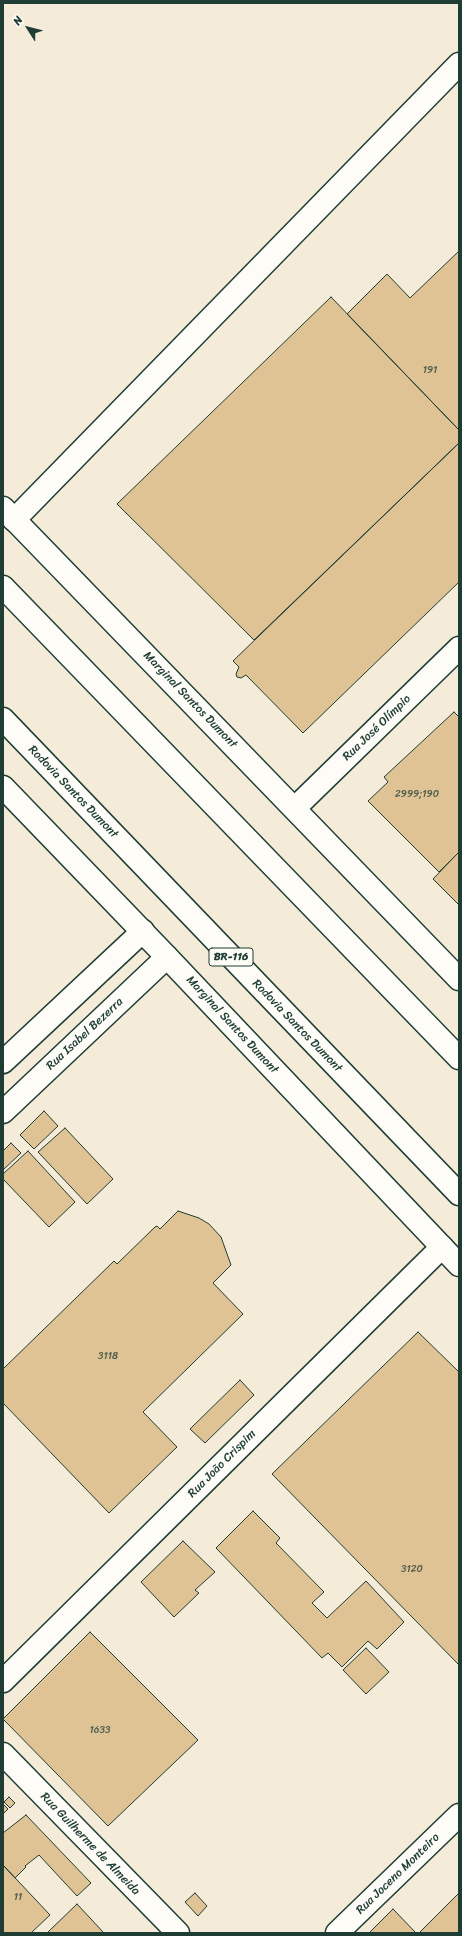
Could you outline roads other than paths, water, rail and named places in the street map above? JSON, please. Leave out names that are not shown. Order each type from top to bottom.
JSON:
[{"type":"main road","points":[[8,514],[459,64]]},
{"type":"main road","name":"Marginal Santos Dumont","points":[[8,514],[295,808],[459,979]]},
{"type":"main road","points":[[3,587],[459,1058]]},
{"type":"main road","name":"Rua José Olímpio","points":[[295,808],[459,648]]},
{"type":"main road","name":"Rodovia Santos Dumont","points":[[3,719],[459,1194]]},
{"type":"main road","name":"Marginal Santos Dumont","points":[[3,787],[143,931],[459,1265]]},
{"type":"main road","points":[[3,1062],[143,931]]},
{"type":"main road","name":"Rua Isabel Bezerra","points":[[3,1112],[167,957]]},
{"type":"main road","name":"Rua João Crispim","points":[[3,1681],[442,1247]]},
{"type":"main road","name":"Rua Guilherme de Almeida","points":[[3,1754],[178,1933]]},
{"type":"main road","name":"Rua Joceno Monteiro","points":[[337,1933],[459,1815]]}]
